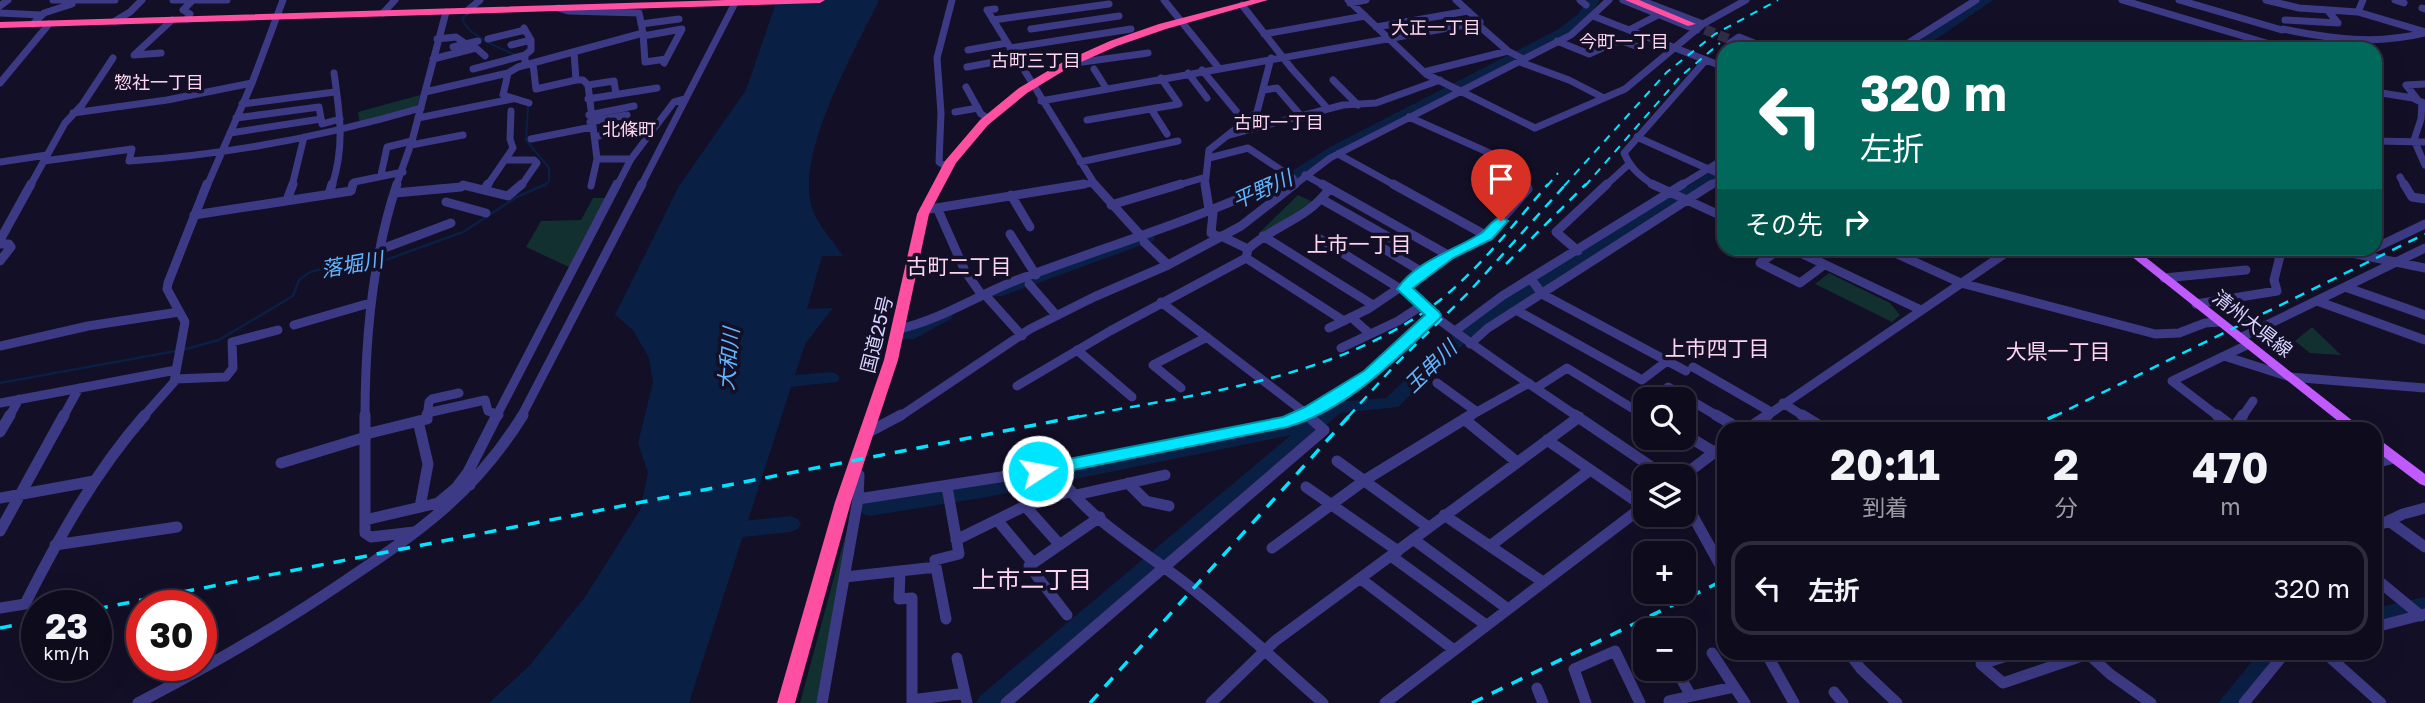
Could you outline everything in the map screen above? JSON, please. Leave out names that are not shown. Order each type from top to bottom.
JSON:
[{"type":"highway","points":[[0,25],[820,0]]},
{"type":"highway","name":"国道25号","points":[[786,703],[864,434],[886,377],[924,211],[947,167],[976,129],[988,118],[1031,85],[1068,64],[1134,31],[1263,0]]},
{"type":"highway","points":[[1630,0],[1697,26]]},
{"type":"main road","name":"清州大県線","points":[[2136,256],[2348,422]]},
{"type":"main road","points":[[2382,449],[2425,481]]},
{"type":"street","points":[[0,6],[8,0]]},
{"type":"street","points":[[54,0],[115,0]]},
{"type":"street","points":[[116,21],[131,12],[142,0]]},
{"type":"street","points":[[173,0],[227,0]]},
{"type":"street","points":[[0,608],[25,604],[55,545],[94,481],[120,443],[175,374],[185,322],[167,289],[194,215],[252,83],[282,0]]},
{"type":"street","points":[[383,13],[395,0]]},
{"type":"street","points":[[470,11],[480,0]]},
{"type":"street","points":[[947,167],[939,162],[941,113],[937,63],[952,0]]},
{"type":"street","points":[[1164,0],[1218,68]]},
{"type":"street","points":[[1349,1],[1366,0]]},
{"type":"street","points":[[1041,101],[1480,22],[1456,0]]},
{"type":"street","points":[[899,328],[915,325],[1036,275],[1143,239],[1298,177],[1409,117],[1464,92],[1517,57],[1571,35],[1609,0]]},
{"type":"street","points":[[1623,0],[1658,15],[1697,26]]},
{"type":"street","points":[[1640,0],[1697,26]]},
{"type":"street","points":[[1730,0],[1742,2]]},
{"type":"street","points":[[1912,42],[1976,0]]},
{"type":"street","points":[[2122,0],[2256,42]]},
{"type":"street","points":[[2179,0],[2250,21],[2343,40],[2389,42],[2425,33]]},
{"type":"street","points":[[2266,0],[2329,12],[2358,12],[2425,33]]},
{"type":"street","points":[[2358,12],[2363,0]]},
{"type":"street","points":[[2395,0],[2404,3]]},
{"type":"street","points":[[0,13],[41,15],[80,1]]},
{"type":"street","points":[[1349,1],[1424,72],[1534,127],[1625,89],[1677,48],[1697,26],[1742,2]]},
{"type":"street","points":[[187,19],[190,14],[183,10],[191,2]]},
{"type":"street","points":[[138,703],[329,592],[418,531],[517,425],[738,2]]},
{"type":"street","points":[[993,20],[1108,2],[1134,31]]},
{"type":"street","points":[[2172,15],[2188,3]]},
{"type":"street","points":[[2274,42],[2283,29],[2288,3]]},
{"type":"street","points":[[1242,5],[1328,109]]},
{"type":"street","points":[[425,92],[508,73],[529,64],[643,35],[682,29],[665,61],[645,62],[643,35],[639,13],[569,11],[558,8]]},
{"type":"street","points":[[995,9],[988,10],[993,20],[1093,183],[1168,265]]},
{"type":"street","points":[[1376,27],[1468,11]]},
{"type":"street","points":[[418,531],[371,537],[365,533],[370,303],[379,250],[412,143],[446,12]]},
{"type":"street","points":[[2285,20],[2338,23],[2329,12]]},
{"type":"street","points":[[33,24],[41,15]]},
{"type":"street","points":[[1631,29],[1658,15]]},
{"type":"street","points":[[1031,29],[1119,16]]},
{"type":"street","points":[[1264,34],[1365,16]]},
{"type":"street","points":[[1594,16],[1717,64]]},
{"type":"street","points":[[641,24],[679,19]]},
{"type":"street","points":[[161,52],[134,55],[172,20]]},
{"type":"street","points":[[2235,35],[2250,21]]},
{"type":"street","points":[[1476,23],[1517,57],[1604,98]]},
{"type":"street","points":[[0,83],[49,24]]},
{"type":"street","points":[[473,69],[525,55],[531,50],[531,40],[525,29],[488,39]]},
{"type":"street","points":[[968,50],[1134,31]]},
{"type":"street","points":[[437,39],[456,37],[466,44]]},
{"type":"street","points":[[1732,42],[1739,37],[1752,42]]},
{"type":"street","points":[[2411,37],[2425,43]]},
{"type":"street","points":[[511,45],[531,40]]},
{"type":"street","points":[[1557,41],[1589,54],[1620,40],[1638,47]]},
{"type":"street","points":[[453,47],[478,41]]},
{"type":"street","points":[[433,59],[476,48],[485,56]]},
{"type":"street","points":[[574,52],[576,80]]},
{"type":"street","points":[[1068,64],[1148,53]]},
{"type":"street","points":[[525,55],[536,89],[583,79],[587,85],[597,159],[591,186]]},
{"type":"street","points":[[1424,72],[1517,57]]},
{"type":"street","points":[[0,261],[11,247],[0,242],[46,158],[73,113],[82,105],[113,58]]},
{"type":"street","points":[[967,66],[1016,58]]},
{"type":"street","points":[[1270,58],[1257,112],[1209,150],[1206,204],[1211,211],[1212,233],[1370,334]]},
{"type":"street","points":[[1706,60],[1625,153],[1628,165],[1643,180],[1717,214]]},
{"type":"street","points":[[1094,69],[1106,88]]},
{"type":"street","points":[[1202,70],[1246,123]]},
{"type":"street","points":[[329,194],[338,166],[342,131],[334,73]]},
{"type":"street","points":[[508,73],[503,95],[528,103]]},
{"type":"street","points":[[1188,73],[1207,98]]},
{"type":"street","points":[[1164,77],[1186,105]]},
{"type":"street","points":[[1087,120],[1180,104],[1164,77]]},
{"type":"street","points":[[1333,80],[1358,106]]},
{"type":"street","points":[[1229,135],[1328,109],[1376,103],[1440,80]]},
{"type":"street","points":[[587,85],[614,81],[617,94]]},
{"type":"street","points":[[73,113],[167,100],[252,83]]},
{"type":"street","points":[[2425,84],[2406,85],[2421,101],[2421,119],[2414,140],[2425,165]]},
{"type":"street","points":[[966,87],[978,108],[988,118]]},
{"type":"street","points":[[588,99],[657,88]]},
{"type":"street","points":[[1264,90],[1277,88],[1302,117]]},
{"type":"street","points":[[243,104],[335,92]]},
{"type":"street","points":[[2382,93],[2421,101]]},
{"type":"street","points":[[418,118],[513,99]]},
{"type":"street","points":[[365,520],[446,498],[469,478],[541,328],[631,159],[674,102],[685,99]]},
{"type":"street","points":[[531,139],[634,106]]},
{"type":"street","points":[[236,118],[318,107],[322,124],[341,119]]},
{"type":"street","points":[[0,162],[132,149],[129,161],[222,150],[342,131],[421,108]]},
{"type":"street","points":[[955,112],[978,108]]},
{"type":"street","points":[[1151,109],[1167,134]]},
{"type":"street","points":[[484,190],[513,148],[510,139],[511,111]]},
{"type":"street","points":[[591,121],[627,116]]},
{"type":"street","points":[[1329,328],[1402,289],[1448,255],[1487,236],[1528,192],[1525,178],[1512,163],[1409,117]]},
{"type":"street","points":[[230,133],[321,119]]},
{"type":"street","points":[[596,137],[632,125]]},
{"type":"street","points":[[381,175],[387,147],[463,135]]},
{"type":"street","points":[[287,200],[298,174],[304,137]]},
{"type":"street","points":[[1637,137],[1717,173]]},
{"type":"street","points":[[1080,162],[1178,141]]},
{"type":"street","points":[[2382,141],[2425,142]]},
{"type":"street","points":[[1209,158],[1248,148],[1448,255]]},
{"type":"street","points":[[1338,154],[1487,236]]},
{"type":"street","points":[[597,159],[631,159]]},
{"type":"street","points":[[396,193],[464,184],[507,197],[517,194],[537,163],[534,160],[505,160]]},
{"type":"street","points":[[1578,251],[1556,232],[1628,165]]},
{"type":"street","points":[[194,215],[351,191],[354,182],[403,172]]},
{"type":"street","points":[[1463,337],[1472,316],[1536,286],[1717,174]]},
{"type":"street","points":[[1463,337],[1488,328],[1516,310],[1536,286],[1578,251],[1617,236],[1717,174]]},
{"type":"street","points":[[1111,205],[1206,177]]},
{"type":"street","points":[[864,434],[888,424],[1056,315],[1168,265],[1220,237],[1255,216],[1298,177]]},
{"type":"street","points":[[2400,177],[2412,197],[2425,199]]},
{"type":"street","points":[[924,211],[1093,183]]},
{"type":"street","points":[[464,184],[443,204],[486,213]]},
{"type":"street","points":[[1017,386],[1247,253],[1263,236],[1300,220],[1323,200],[1329,190]]},
{"type":"street","points":[[1011,195],[1030,228]]},
{"type":"street","points":[[1323,200],[1390,238]]},
{"type":"street","points":[[938,210],[965,271],[1022,336]]},
{"type":"street","points":[[379,250],[424,228],[452,223]]},
{"type":"street","points":[[2382,244],[2425,223]]},
{"type":"street","points":[[1010,234],[1036,275]]},
{"type":"street","points":[[1263,236],[1373,305]]},
{"type":"street","points":[[1320,239],[1402,289],[1463,337],[1648,464]]},
{"type":"street","points":[[1381,247],[1422,272]]},
{"type":"street","points":[[2226,422],[2172,381],[2224,356],[2244,341],[2317,301],[2425,248]]},
{"type":"street","points":[[1770,256],[1760,263],[1800,283],[1825,265]]},
{"type":"street","points":[[1806,256],[1922,310]]},
{"type":"street","points":[[1902,256],[1961,283],[2155,334],[2179,333],[2205,323],[2219,322]]},
{"type":"street","points":[[1757,422],[2001,256]]},
{"type":"street","points":[[2196,304],[2277,291],[2274,280],[2280,256]]},
{"type":"street","points":[[2367,256],[2425,268]]},
{"type":"street","points":[[2164,278],[2246,270]]},
{"type":"street","points":[[1029,284],[1056,315]]},
{"type":"street","points":[[1536,286],[1667,361],[1690,369],[1771,412]]},
{"type":"street","points":[[2345,287],[2425,315]]},
{"type":"street","points":[[2317,301],[2425,340]]},
{"type":"street","points":[[1006,703],[1159,562],[1324,430],[1161,302]]},
{"type":"street","points":[[294,325],[370,303]]},
{"type":"street","points":[[1341,348],[1421,306]]},
{"type":"street","points":[[1516,310],[1642,380],[1667,361]]},
{"type":"street","points":[[0,346],[88,326],[179,312]]},
{"type":"street","points":[[858,499],[1056,472],[1311,418],[1370,374],[1434,315]]},
{"type":"street","points":[[0,403],[175,374],[226,377],[233,368],[232,342],[278,330]]},
{"type":"street","points":[[1181,388],[1153,365],[1207,337]]},
{"type":"street","points":[[1077,350],[1132,397]]},
{"type":"street","points":[[2224,356],[2290,377],[2425,388]]},
{"type":"street","points":[[1272,548],[1365,480],[1464,419],[1567,368],[1633,408]]},
{"type":"street","points":[[1437,383],[1477,412]]},
{"type":"street","points":[[0,531],[79,388]]},
{"type":"street","points":[[282,463],[366,435],[427,419],[429,402],[432,399],[459,393]]},
{"type":"street","points":[[0,432],[19,399]]},
{"type":"street","points":[[428,413],[485,401],[488,411],[499,415]]},
{"type":"street","points":[[2238,422],[2253,401]]},
{"type":"street","points":[[1696,403],[1728,422]]},
{"type":"street","points":[[1783,403],[1814,422]]},
{"type":"street","points":[[1211,703],[1275,641],[1579,417]]},
{"type":"street","points":[[1464,419],[1517,462]]},
{"type":"street","points":[[418,421],[428,464],[419,507]]},
{"type":"street","points":[[1696,439],[1717,448]]},
{"type":"street","points":[[1547,440],[1633,499]]},
{"type":"street","points":[[1696,466],[1717,450]]},
{"type":"street","points":[[2382,461],[2394,458]]},
{"type":"street","points":[[1337,461],[1428,527]]},
{"type":"street","points":[[822,703],[858,499],[859,475],[853,470]]},
{"type":"street","points":[[1490,546],[1590,470]]},
{"type":"street","points":[[1056,472],[1073,493],[1100,517],[1159,562],[1323,703]]},
{"type":"street","points":[[956,540],[1026,507],[1073,493],[1165,475]]},
{"type":"street","points":[[0,498],[94,481]]},
{"type":"street","points":[[1128,483],[1146,501],[1169,506]]},
{"type":"street","points":[[1306,487],[1332,504],[1486,625]]},
{"type":"street","points":[[946,619],[935,560],[959,554],[947,488]]},
{"type":"street","points":[[1026,507],[1059,545]]},
{"type":"street","points":[[2382,524],[2425,508]]},
{"type":"street","points":[[1385,703],[1633,514]]},
{"type":"street","points":[[1444,515],[1543,582]]},
{"type":"street","points":[[1067,615],[1029,566],[1100,517]]},
{"type":"street","points":[[998,521],[1033,564]]},
{"type":"street","points":[[2389,521],[2425,547]]},
{"type":"street","points":[[1696,522],[1717,559]]},
{"type":"street","points":[[55,545],[177,527]]},
{"type":"street","points":[[1413,539],[1508,609]]},
{"type":"street","points":[[845,577],[936,567]]},
{"type":"street","points":[[900,571],[899,599],[912,598],[912,702],[966,698],[957,658]]},
{"type":"street","points":[[1361,579],[1454,650]]},
{"type":"street","points":[[2382,584],[2418,612]]},
{"type":"street","points":[[2382,624],[2418,612]]},
{"type":"street","points":[[1586,703],[1574,670],[1615,651],[1640,703]]},
{"type":"street","points":[[1712,653],[1745,703]]},
{"type":"street","points":[[1770,660],[1794,703]]},
{"type":"street","points":[[1854,660],[1897,703]]},
{"type":"street","points":[[1994,660],[1981,664],[2003,683],[2067,660]]},
{"type":"street","points":[[2096,660],[2151,703]]},
{"type":"street","points":[[2244,703],[2279,660]]},
{"type":"street","points":[[2333,660],[2381,703]]},
{"type":"street","points":[[1681,681],[1689,699]]},
{"type":"street","points":[[1669,701],[1689,699],[1734,687]]},
{"type":"street","points":[[1537,688],[1543,703]]},
{"type":"street","points":[[1834,692],[1843,703]]},
{"type":"green space","points":[[420,95],[417,107],[360,125],[358,112]]},
{"type":"green space","points":[[1298,195],[1317,204],[1263,235],[1259,233]]},
{"type":"green space","points":[[593,198],[605,198],[569,267],[526,247],[541,221],[581,220]]},
{"type":"green space","points":[[1829,273],[1890,303],[1900,315],[1892,322],[1815,284]]},
{"type":"green space","points":[[2312,327],[2341,355],[2310,353],[2295,341]]},
{"type":"green space","points":[[855,500],[817,703],[800,703]]},
{"type":"water","name":"大和川","points":[[777,0],[879,0],[842,75],[811,162],[809,188],[813,211],[843,256],[822,256],[807,309],[833,308],[805,344],[689,703],[489,703],[529,666],[585,597],[640,510],[648,473],[638,443],[653,382],[649,358],[633,330],[615,315],[679,186],[746,90]]},
{"type":"waterway","name":"平野川","points":[[1274,187],[1335,150],[1561,33],[1581,18],[1594,0]]},
{"type":"waterway","name":"玉串川","points":[[1924,42],[1987,0]]},
{"type":"waterway","name":"落堀川","points":[[470,12],[462,18],[470,30],[485,41],[516,55]]},
{"type":"waterway","name":"落堀川","points":[[528,106],[526,140],[549,168],[549,181],[545,186]]},
{"type":"waterway","name":"玉串川","points":[[988,703],[1335,408],[1392,403],[1466,332],[1518,296],[1717,172]]},
{"type":"waterway","name":"落堀川","points":[[380,262],[463,232],[517,197],[546,184]]},
{"type":"waterway","name":"平野川","points":[[996,292],[1147,238]]},
{"type":"waterway","name":"落堀川","points":[[182,350],[219,340],[293,296],[299,280],[310,272],[350,262],[374,264]]},
{"type":"waterway","name":"平野川","points":[[908,335],[945,315]]},
{"type":"waterway","name":"落堀川","points":[[0,383],[176,351]]},
{"type":"waterway","name":"平野川","points":[[771,383],[831,378]]},
{"type":"waterway","points":[[870,509],[987,490],[1272,434],[1316,422]]},
{"type":"waterway","points":[[724,531],[791,524]]},
{"type":"waterway","points":[[2382,615],[2425,605]]},
{"type":"waterway","points":[[2230,703],[2253,679],[2266,660]]},
{"type":"tunnel","points":[[1691,24],[1736,42]]},
{"type":"railway","points":[[1564,186],[1667,72],[1715,34],[1778,0]]},
{"type":"railway","points":[[1585,186],[1681,76],[1717,46]]},
{"type":"railway","points":[[1547,186],[1558,173]]},
{"type":"railway","points":[[1077,417],[1266,379],[1313,366],[1357,349],[1399,327],[1439,301],[1469,274],[1548,184]]},
{"type":"railway","points":[[1348,417],[1396,364],[1468,293],[1566,184]]},
{"type":"railway","points":[[1506,264],[1586,184]]},
{"type":"railway","points":[[2382,255],[2425,234]]},
{"type":"railway","points":[[2053,417],[2380,256]]},
{"type":"railway","points":[[112,606],[1086,415]]},
{"type":"railway","points":[[1090,703],[1350,415]]},
{"type":"railway","points":[[2042,422],[2056,415]]},
{"type":"railway","points":[[1472,703],[1717,583]]},
{"type":"railway","points":[[0,628],[21,624]]},
{"type":"district","name":"大正一丁目","points":[[1436,27]]},
{"type":"district","name":"今町一丁目","points":[[1624,41]]},
{"type":"district","name":"古町三丁目","points":[[1036,60]]},
{"type":"district","name":"惣社一丁目","points":[[159,82]]},
{"type":"district","name":"古町一丁目","points":[[1279,122]]},
{"type":"district","name":"北條町","points":[[629,129]]},
{"type":"district","name":"上市一丁目","points":[[1359,244]]},
{"type":"district","name":"古町二丁目","points":[[959,266]]},
{"type":"district","name":"上市四丁目","points":[[1717,348]]},
{"type":"district","name":"大県一丁目","points":[[2058,351]]},
{"type":"district","name":"上市二丁目","points":[[1032,578]]},
{"type":"route","points":[[1038,471],[1287,422],[1304,412],[1306,414],[1370,374],[1434,315],[1405,289],[1408,284],[1448,255],[1487,236],[1501,221]]}]
